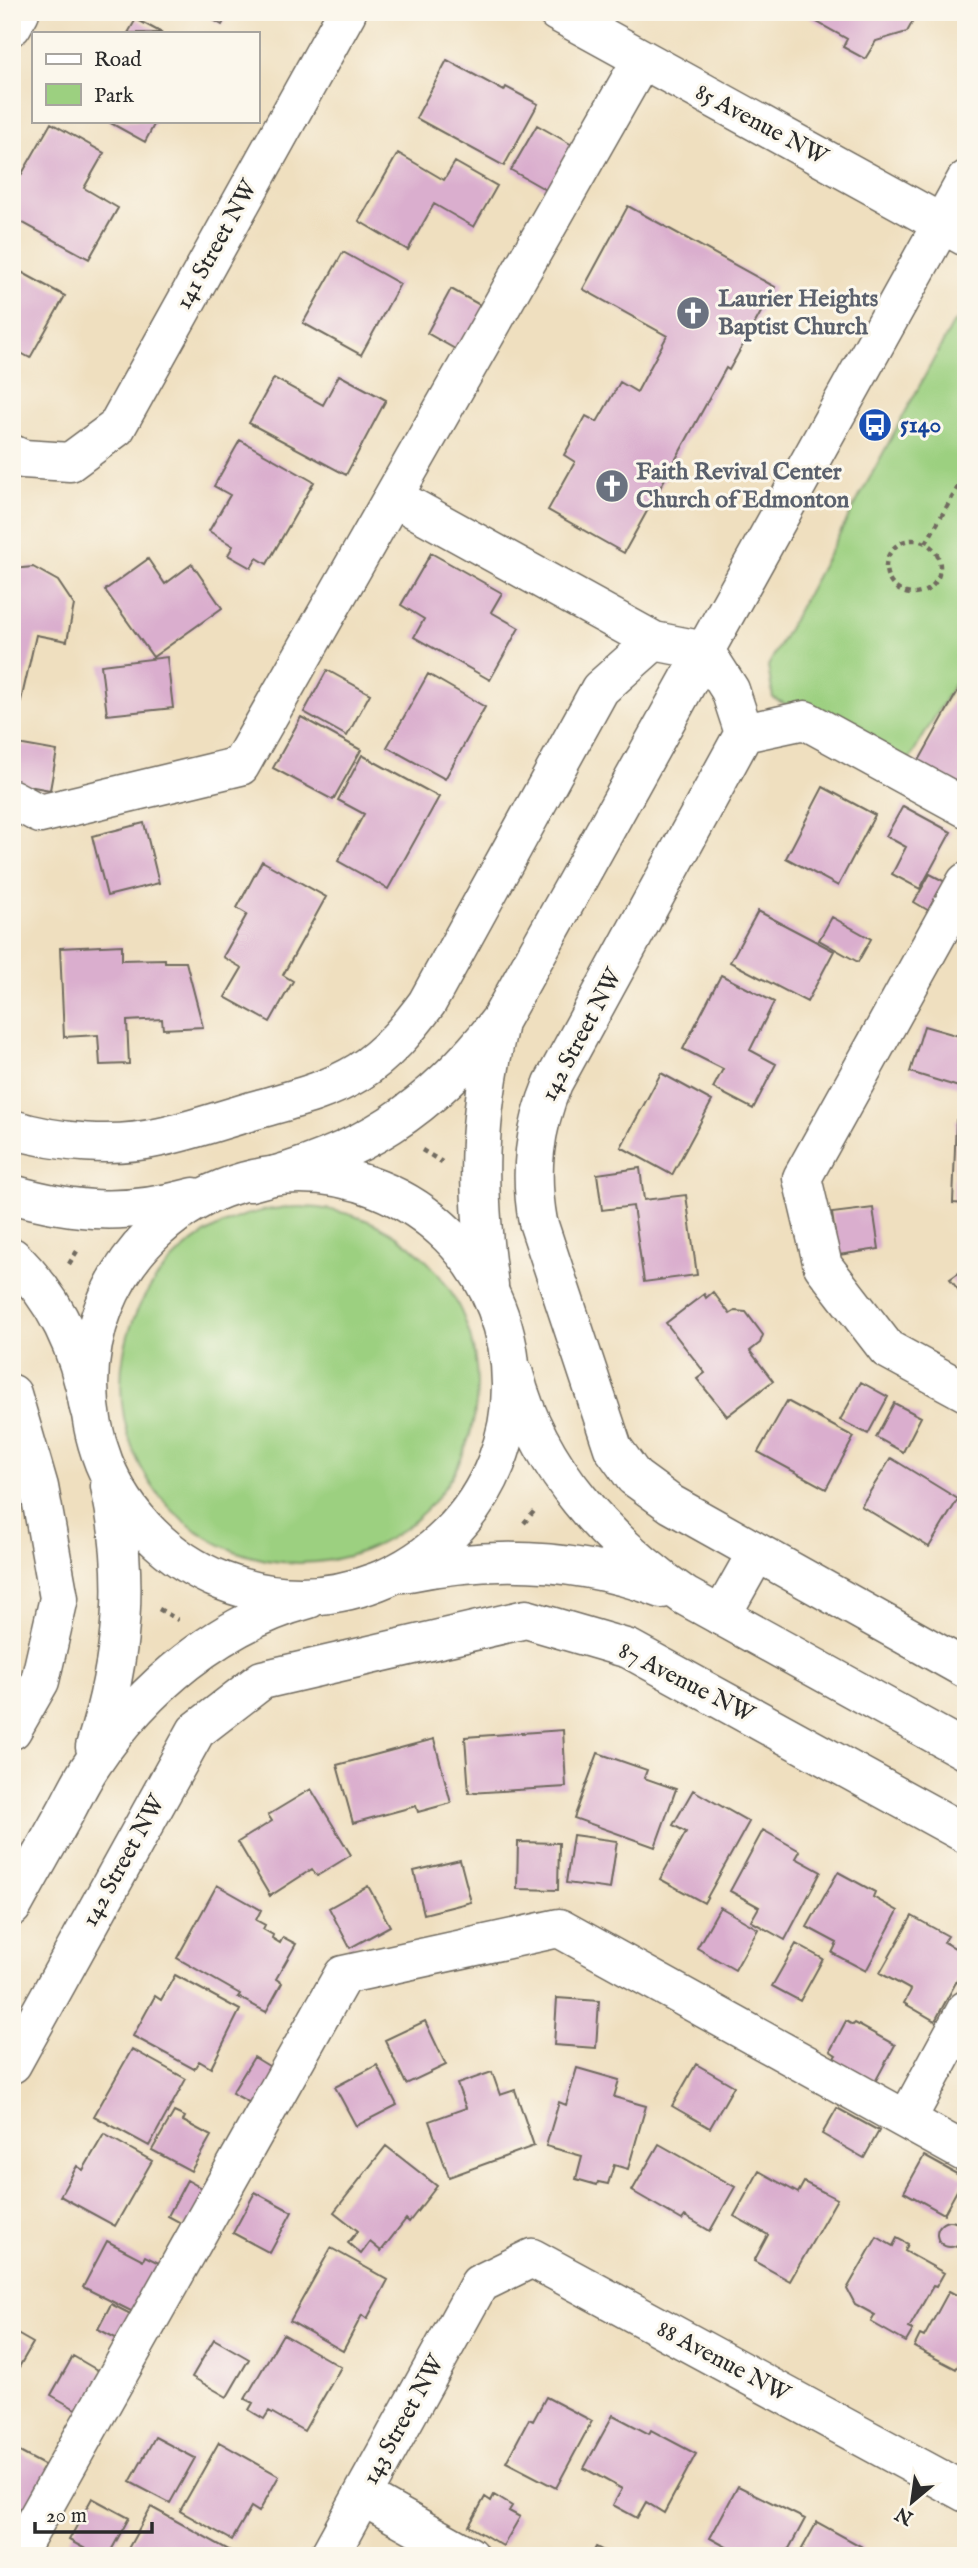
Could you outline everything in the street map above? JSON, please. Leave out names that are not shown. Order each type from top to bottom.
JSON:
[{"type":"street","points":[[12,26],[20,12]]},
{"type":"street","name":"141 Street NW","points":[[12,454],[23,459],[70,462],[116,428],[347,12]]},
{"type":"street","name":"85 Avenue NW","points":[[556,12],[641,61],[954,230]]},
{"type":"street","points":[[12,799],[40,814],[240,766],[641,61]]},
{"type":"street","points":[[12,1194],[50,1205],[125,1211],[194,1197],[325,1160],[394,1124],[452,1077],[500,1020],[705,651],[954,230],[966,180]]},
{"type":"street","points":[[393,497],[654,641],[705,651],[730,690],[744,733],[804,720],[966,808]]},
{"type":"street","points":[[12,1129],[61,1139],[93,1142],[160,1138],[332,1086],[359,1072],[385,1053],[408,1029],[427,1003],[600,689],[654,641]]},
{"type":"street","name":"142 Street NW","points":[[744,733],[553,1083],[542,1108],[532,1163],[538,1222],[613,1447],[634,1477],[671,1504],[757,1552]]},
{"type":"street","points":[[966,882],[802,1178],[823,1266],[887,1349],[966,1392]]},
{"type":"street","points":[[500,1020],[481,1118],[481,1227],[489,1285],[516,1381],[547,1450],[584,1505],[620,1546],[651,1573],[685,1596],[966,1751]]},
{"type":"street","points":[[250,1182],[318,1177],[351,1181],[383,1192],[433,1220],[455,1239],[489,1285]]},
{"type":"street","points":[[89,1408],[93,1345],[114,1285],[149,1236],[170,1215],[194,1197]]},
{"type":"street","points":[[12,1257],[44,1292],[61,1318],[74,1347],[84,1377],[89,1408],[107,1474],[121,1557],[122,1600],[118,1652],[109,1703],[93,1753],[72,1801]]},
{"type":"street","points":[[399,1574],[428,1555],[453,1531],[475,1503],[492,1472],[503,1441],[509,1408],[507,1343]]},
{"type":"street","points":[[12,1394],[39,1487],[59,1598],[40,1681],[12,1730]]},
{"type":"street","points":[[107,1474],[124,1503],[146,1529],[200,1570],[267,1592],[338,1592]]},
{"type":"street","points":[[721,1616],[757,1552],[966,1669]]},
{"type":"street","points":[[12,1907],[91,1765],[140,1703],[169,1676],[232,1632],[302,1601],[399,1574],[469,1563],[505,1561],[550,1563],[638,1580],[721,1616]]},
{"type":"street","name":"87 Avenue NW","points":[[262,1680],[526,1619],[629,1649],[966,1835]]},
{"type":"street","name":"142 Street NW","points":[[12,2064],[196,1731],[262,1680]]},
{"type":"street","points":[[16,2556],[343,1975],[559,1928],[966,2153]]},
{"type":"street","points":[[906,2119],[966,2010]]},
{"type":"street","name":"88 Avenue NW","points":[[479,2284],[531,2258],[966,2493]]},
{"type":"street","name":"143 Street NW","points":[[329,2556],[479,2284]]},
{"type":"street","points":[[362,2496],[469,2556]]},
{"type":"path","points":[[966,308],[963,308],[966,315]]},
{"type":"path","points":[[966,421],[966,436]]},
{"type":"path","points":[[926,543],[966,473]]},
{"type":"path","points":[[913,540],[926,543],[938,557],[939,576],[933,586],[924,592],[902,592],[892,585],[887,574],[886,562],[891,551],[901,543],[913,540]]},
{"type":"green space","points":[[966,318],[966,664],[907,764],[773,698],[768,666],[954,322]]},
{"type":"green space","points":[[299,1207],[334,1211],[367,1221],[398,1237],[425,1259],[447,1286],[463,1317],[473,1350],[477,1385],[473,1420],[463,1453],[447,1484],[425,1511],[398,1533],[367,1549],[334,1559],[299,1563],[264,1559],[231,1549],[200,1533],[173,1511],[151,1484],[135,1453],[125,1420],[121,1385],[125,1350],[135,1317],[151,1286],[173,1259],[200,1237],[231,1221],[264,1211]]},
{"type":"building","points":[[199,12],[229,12],[222,25]]},
{"type":"building","points":[[799,12],[918,12],[907,32],[876,41],[865,59],[843,47],[847,39]]},
{"type":"building","points":[[136,19],[160,32],[129,32]]},
{"type":"building","points":[[447,60],[504,91],[506,87],[538,104],[504,166],[416,118]]},
{"type":"building","points":[[109,122],[155,122],[145,142]]},
{"type":"building","points":[[51,123],[104,153],[84,188],[118,208],[89,259],[12,217],[12,191]]},
{"type":"building","points":[[537,125],[574,146],[548,191],[511,170]]},
{"type":"building","points":[[398,153],[444,180],[455,162],[497,186],[474,227],[434,204],[408,250],[359,221]]},
{"type":"building","name":"Laurier Heights Baptist Church","points":[[628,206],[775,287],[729,370],[726,368],[624,553],[548,510],[575,462],[564,455],[586,416],[597,422],[620,382],[637,392],[667,336],[583,289]]},
{"type":"building","points":[[343,252],[400,284],[361,355],[303,323]]},
{"type":"building","points":[[12,267],[65,296],[30,358],[12,348]]},
{"type":"building","points":[[451,289],[489,310],[464,354],[427,333]]},
{"type":"building","points":[[339,375],[386,400],[346,475],[249,423],[274,378],[323,405]]},
{"type":"building","points":[[240,440],[314,482],[267,564],[257,558],[251,568],[228,555],[233,546],[209,531],[230,495],[214,486]]},
{"type":"building","points":[[431,553],[502,593],[491,612],[519,628],[490,680],[414,637],[424,619],[401,605]]},
{"type":"building","points":[[148,559],[165,584],[192,564],[222,608],[153,657],[105,590]]},
{"type":"building","points":[[33,567],[58,581],[74,605],[67,641],[36,635],[12,740],[12,569]]},
{"type":"building","points":[[167,657],[173,708],[107,715],[101,665]]},
{"type":"building","points":[[327,670],[370,694],[347,736],[304,712]]},
{"type":"building","points":[[428,674],[485,707],[445,779],[387,747]]},
{"type":"building","points":[[966,676],[966,779],[959,790],[916,766]]},
{"type":"building","points":[[301,717],[361,750],[333,800],[273,768]]},
{"type":"building","points":[[12,743],[57,751],[50,790],[12,783]]},
{"type":"building","points":[[362,755],[439,797],[388,889],[338,861],[364,814],[338,800]]},
{"type":"building","points":[[823,787],[875,815],[838,886],[786,858]]},
{"type":"building","points":[[903,806],[951,832],[920,889],[892,874],[906,847],[886,836]]},
{"type":"building","points":[[144,823],[159,883],[107,896],[92,836]]},
{"type":"building","points":[[262,861],[326,897],[283,975],[293,981],[270,1022],[225,997],[242,968],[223,957],[247,914],[237,908]]},
{"type":"building","points":[[930,874],[953,886],[936,915],[914,902]]},
{"type":"building","points":[[758,911],[834,951],[807,1002],[730,962]]},
{"type":"building","points":[[832,917],[871,939],[858,962],[819,940]]},
{"type":"building","points":[[122,945],[122,960],[165,959],[165,962],[186,962],[203,1027],[163,1029],[162,1019],[127,1021],[129,1064],[100,1065],[98,1035],[64,1037],[60,948]]},
{"type":"building","points":[[721,975],[774,1002],[750,1050],[776,1064],[753,1109],[713,1088],[723,1069],[683,1049]]},
{"type":"building","points":[[924,1026],[966,1038],[966,1075],[962,1088],[910,1072]]},
{"type":"building","points":[[661,1073],[712,1101],[672,1175],[621,1147]]},
{"type":"building","points":[[956,1120],[966,1120],[966,1204],[953,1203]]},
{"type":"building","points":[[640,1168],[644,1200],[686,1195],[697,1275],[644,1282],[633,1206],[602,1210],[597,1174]]},
{"type":"building","points":[[873,1208],[879,1249],[838,1255],[832,1213]]},
{"type":"building","points":[[966,1268],[966,1300],[950,1279]]},
{"type":"building","points":[[713,1292],[730,1314],[735,1311],[746,1312],[763,1335],[760,1343],[750,1351],[773,1381],[727,1416],[697,1379],[705,1373],[666,1323],[704,1294],[706,1298]]},
{"type":"building","points":[[861,1382],[888,1397],[868,1434],[840,1420]]},
{"type":"building","points":[[787,1401],[854,1437],[826,1489],[758,1452]]},
{"type":"building","points":[[894,1403],[921,1417],[903,1452],[876,1437]]},
{"type":"building","points":[[891,1458],[958,1499],[929,1547],[861,1506]]},
{"type":"building","points":[[563,1730],[566,1787],[469,1793],[465,1737]]},
{"type":"building","points":[[434,1739],[451,1803],[418,1812],[416,1806],[353,1823],[337,1765]]},
{"type":"building","points":[[598,1753],[647,1770],[644,1778],[676,1789],[655,1847],[574,1818]]},
{"type":"building","points":[[311,1789],[351,1855],[317,1876],[312,1869],[270,1896],[238,1842],[272,1821],[268,1815]]},
{"type":"building","points":[[693,1790],[749,1822],[704,1903],[660,1879],[686,1832],[673,1825]]},
{"type":"building","points":[[763,1830],[800,1851],[796,1858],[821,1872],[785,1940],[751,1921],[759,1907],[730,1891]]},
{"type":"building","points":[[573,1835],[617,1841],[610,1889],[566,1883]]},
{"type":"building","points":[[518,1842],[559,1843],[558,1890],[517,1889]]},
{"type":"building","points":[[460,1860],[471,1902],[424,1914],[414,1871]]},
{"type":"building","points":[[838,1872],[875,1892],[873,1897],[898,1911],[866,1971],[832,1953],[837,1943],[807,1927]]},
{"type":"building","points":[[217,1885],[261,1910],[256,1920],[265,1925],[263,1929],[273,1935],[272,1938],[280,1943],[283,1937],[296,1944],[276,1979],[282,1983],[266,2012],[177,1958]]},
{"type":"building","points":[[368,1886],[390,1926],[350,1948],[329,1908]]},
{"type":"building","points":[[720,1907],[758,1929],[735,1970],[697,1948]]},
{"type":"building","points":[[912,1916],[948,1936],[944,1942],[966,1954],[966,1964],[935,2021],[904,2003],[911,1990],[880,1973]]},
{"type":"building","points":[[796,1944],[823,1959],[800,2001],[772,1986]]},
{"type":"building","points":[[175,1975],[240,2010],[211,2068],[199,2061],[194,2069],[133,2036],[155,1996],[161,2000]]},
{"type":"building","points":[[557,1998],[599,2001],[596,2048],[554,2045]]},
{"type":"building","points":[[425,2021],[446,2065],[406,2084],[385,2040]]},
{"type":"building","points":[[846,2021],[853,2025],[855,2023],[895,2045],[875,2082],[833,2059],[836,2055],[830,2051]]},
{"type":"building","points":[[132,2049],[186,2079],[149,2146],[94,2116]]},
{"type":"building","points":[[254,2057],[282,2074],[261,2109],[232,2093]]},
{"type":"building","points":[[696,2064],[734,2086],[710,2128],[672,2106]]},
{"type":"building","points":[[377,2065],[397,2105],[356,2126],[335,2087]]},
{"type":"building","points":[[577,2068],[619,2080],[614,2097],[646,2106],[628,2169],[614,2165],[608,2184],[598,2182],[597,2185],[576,2179],[582,2156],[546,2146],[559,2102],[566,2105]]},
{"type":"building","points":[[492,2072],[500,2095],[515,2090],[534,2146],[449,2177],[429,2121],[466,2108],[457,2084]]},
{"type":"building","points":[[837,2108],[879,2131],[864,2158],[822,2134]]},
{"type":"building","points":[[174,2112],[185,2117],[183,2121],[211,2136],[191,2171],[152,2150]]},
{"type":"building","points":[[104,2134],[152,2161],[115,2226],[60,2196],[77,2166],[83,2170]]},
{"type":"building","points":[[659,2144],[735,2187],[710,2231],[685,2216],[682,2220],[632,2191]]},
{"type":"building","points":[[386,2146],[437,2186],[409,2222],[406,2219],[381,2251],[370,2242],[361,2254],[348,2243],[358,2231],[334,2212]]},
{"type":"building","points":[[924,2156],[964,2178],[944,2214],[904,2192]]},
{"type":"building","points":[[759,2171],[798,2193],[804,2182],[837,2199],[790,2281],[754,2261],[768,2235],[734,2216]]},
{"type":"building","points":[[187,2180],[210,2193],[190,2228],[168,2216]]},
{"type":"building","points":[[255,2192],[292,2212],[270,2253],[233,2233]]},
{"type":"building","points":[[950,2221],[959,2225],[963,2234],[959,2243],[950,2247],[941,2243],[937,2234],[941,2225]]},
{"type":"building","points":[[877,2237],[893,2246],[897,2238],[908,2244],[905,2251],[944,2273],[936,2287],[933,2286],[909,2328],[913,2330],[906,2342],[871,2322],[875,2315],[855,2304],[847,2289]]},
{"type":"building","points":[[107,2241],[143,2260],[145,2256],[169,2268],[133,2312],[83,2287]]},
{"type":"building","points":[[331,2248],[388,2280],[367,2319],[362,2315],[343,2351],[290,2321]]},
{"type":"building","points":[[949,2291],[966,2300],[966,2368],[959,2364],[956,2369],[914,2347],[920,2335],[924,2337]]},
{"type":"building","points":[[111,2304],[144,2321],[131,2346],[98,2329]]},
{"type":"building","points":[[12,2331],[33,2343],[12,2379]]},
{"type":"building","points":[[283,2334],[341,2367],[304,2431],[269,2411],[264,2419],[249,2410],[253,2403],[245,2399]]},
{"type":"building","points":[[214,2339],[249,2359],[227,2397],[192,2377]]},
{"type":"building","points":[[73,2356],[111,2378],[89,2417],[51,2395]]},
{"type":"building","points":[[546,2397],[592,2421],[556,2488],[506,2462],[529,2419],[533,2421]]},
{"type":"building","points":[[613,2415],[649,2434],[651,2430],[696,2454],[664,2513],[646,2502],[637,2518],[613,2505],[622,2489],[584,2468]]},
{"type":"building","points":[[155,2437],[195,2458],[170,2503],[130,2482]]},
{"type":"building","points":[[219,2442],[279,2476],[259,2512],[251,2507],[232,2540],[180,2511]]},
{"type":"building","points":[[14,2449],[57,2472],[33,2516],[12,2504]]},
{"type":"building","points":[[738,2486],[805,2519],[785,2556],[729,2556],[732,2550],[710,2538]]},
{"type":"building","points":[[494,2495],[512,2506],[509,2511],[520,2517],[503,2546],[469,2526],[485,2497],[491,2501]]},
{"type":"building","points":[[92,2498],[129,2518],[108,2556],[98,2556],[69,2540]]},
{"type":"building","points":[[151,2507],[236,2554],[235,2556],[124,2556]]},
{"type":"building","points":[[817,2522],[864,2548],[860,2556],[798,2556]]},
{"type":"building","points":[[596,2547],[613,2556],[591,2556]]},
{"type":"place","name":"Laurier Heights Baptist Church","points":[[693,313]]},
{"type":"place","name":"5140","points":[[875,425]]},
{"type":"place","name":"Faith Revival Center Church of Edmonton","points":[[612,486]]}]
